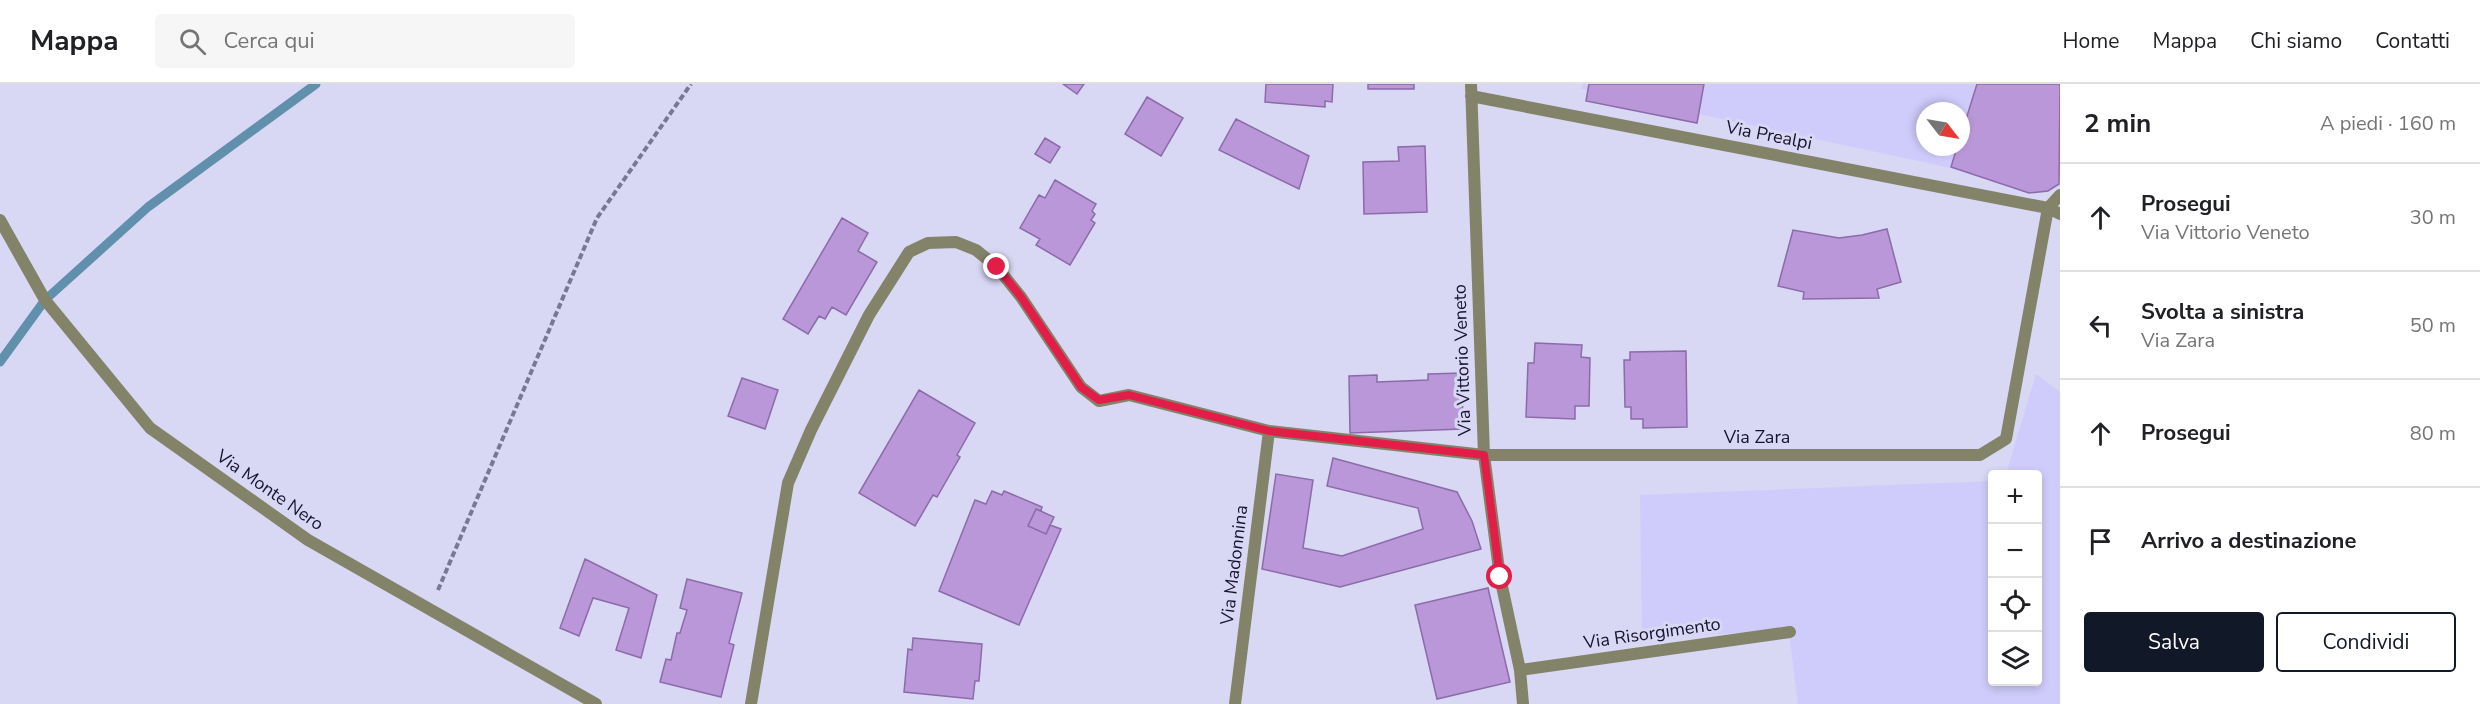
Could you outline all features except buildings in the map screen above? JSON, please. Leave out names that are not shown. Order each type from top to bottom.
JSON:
[{"type":"street","name":"Via Prealpi","points":[[1471,90],[2048,208],[2060,214]]},
{"type":"street","name":"Via Vittorio Veneto","points":[[1471,90],[1484,455],[1500,577],[1520,670],[1523,704]]},
{"type":"street","points":[[2048,208],[2060,195]]},
{"type":"street","name":"Via Zara","points":[[751,704],[788,483],[811,430],[868,315],[909,252],[928,243],[956,242],[976,250],[997,267],[1021,297],[1081,387],[1099,400],[1129,395],[1269,431],[1484,455],[1980,455],[2006,439],[2048,208]]},
{"type":"street","name":"Via Monte Nero","points":[[0,220],[45,300],[150,428],[308,540],[596,704]]},
{"type":"street","name":"Via Madonnina","points":[[1234,704],[1269,431]]},
{"type":"street","name":"Via Risorgimento","points":[[1520,670],[1790,632]]},
{"type":"path","points":[[429,610],[597,218],[691,84]]},
{"type":"shaded area","points":[[1583,84],[2060,84],[2060,174],[2044,188],[1581,89]]},
{"type":"shaded area","points":[[2036,374],[2060,392],[2060,704],[1798,704],[1789,632],[1642,636],[1640,495],[1988,481],[1988,686],[2042,686],[2042,470],[2007,470]]},
{"type":"waterway","points":[[0,362],[45,300],[148,207],[316,84]]},
{"type":"route","points":[[997,267],[1021,297],[1081,387],[1099,400],[1129,395],[1269,431],[1484,455],[1500,577]]}]
